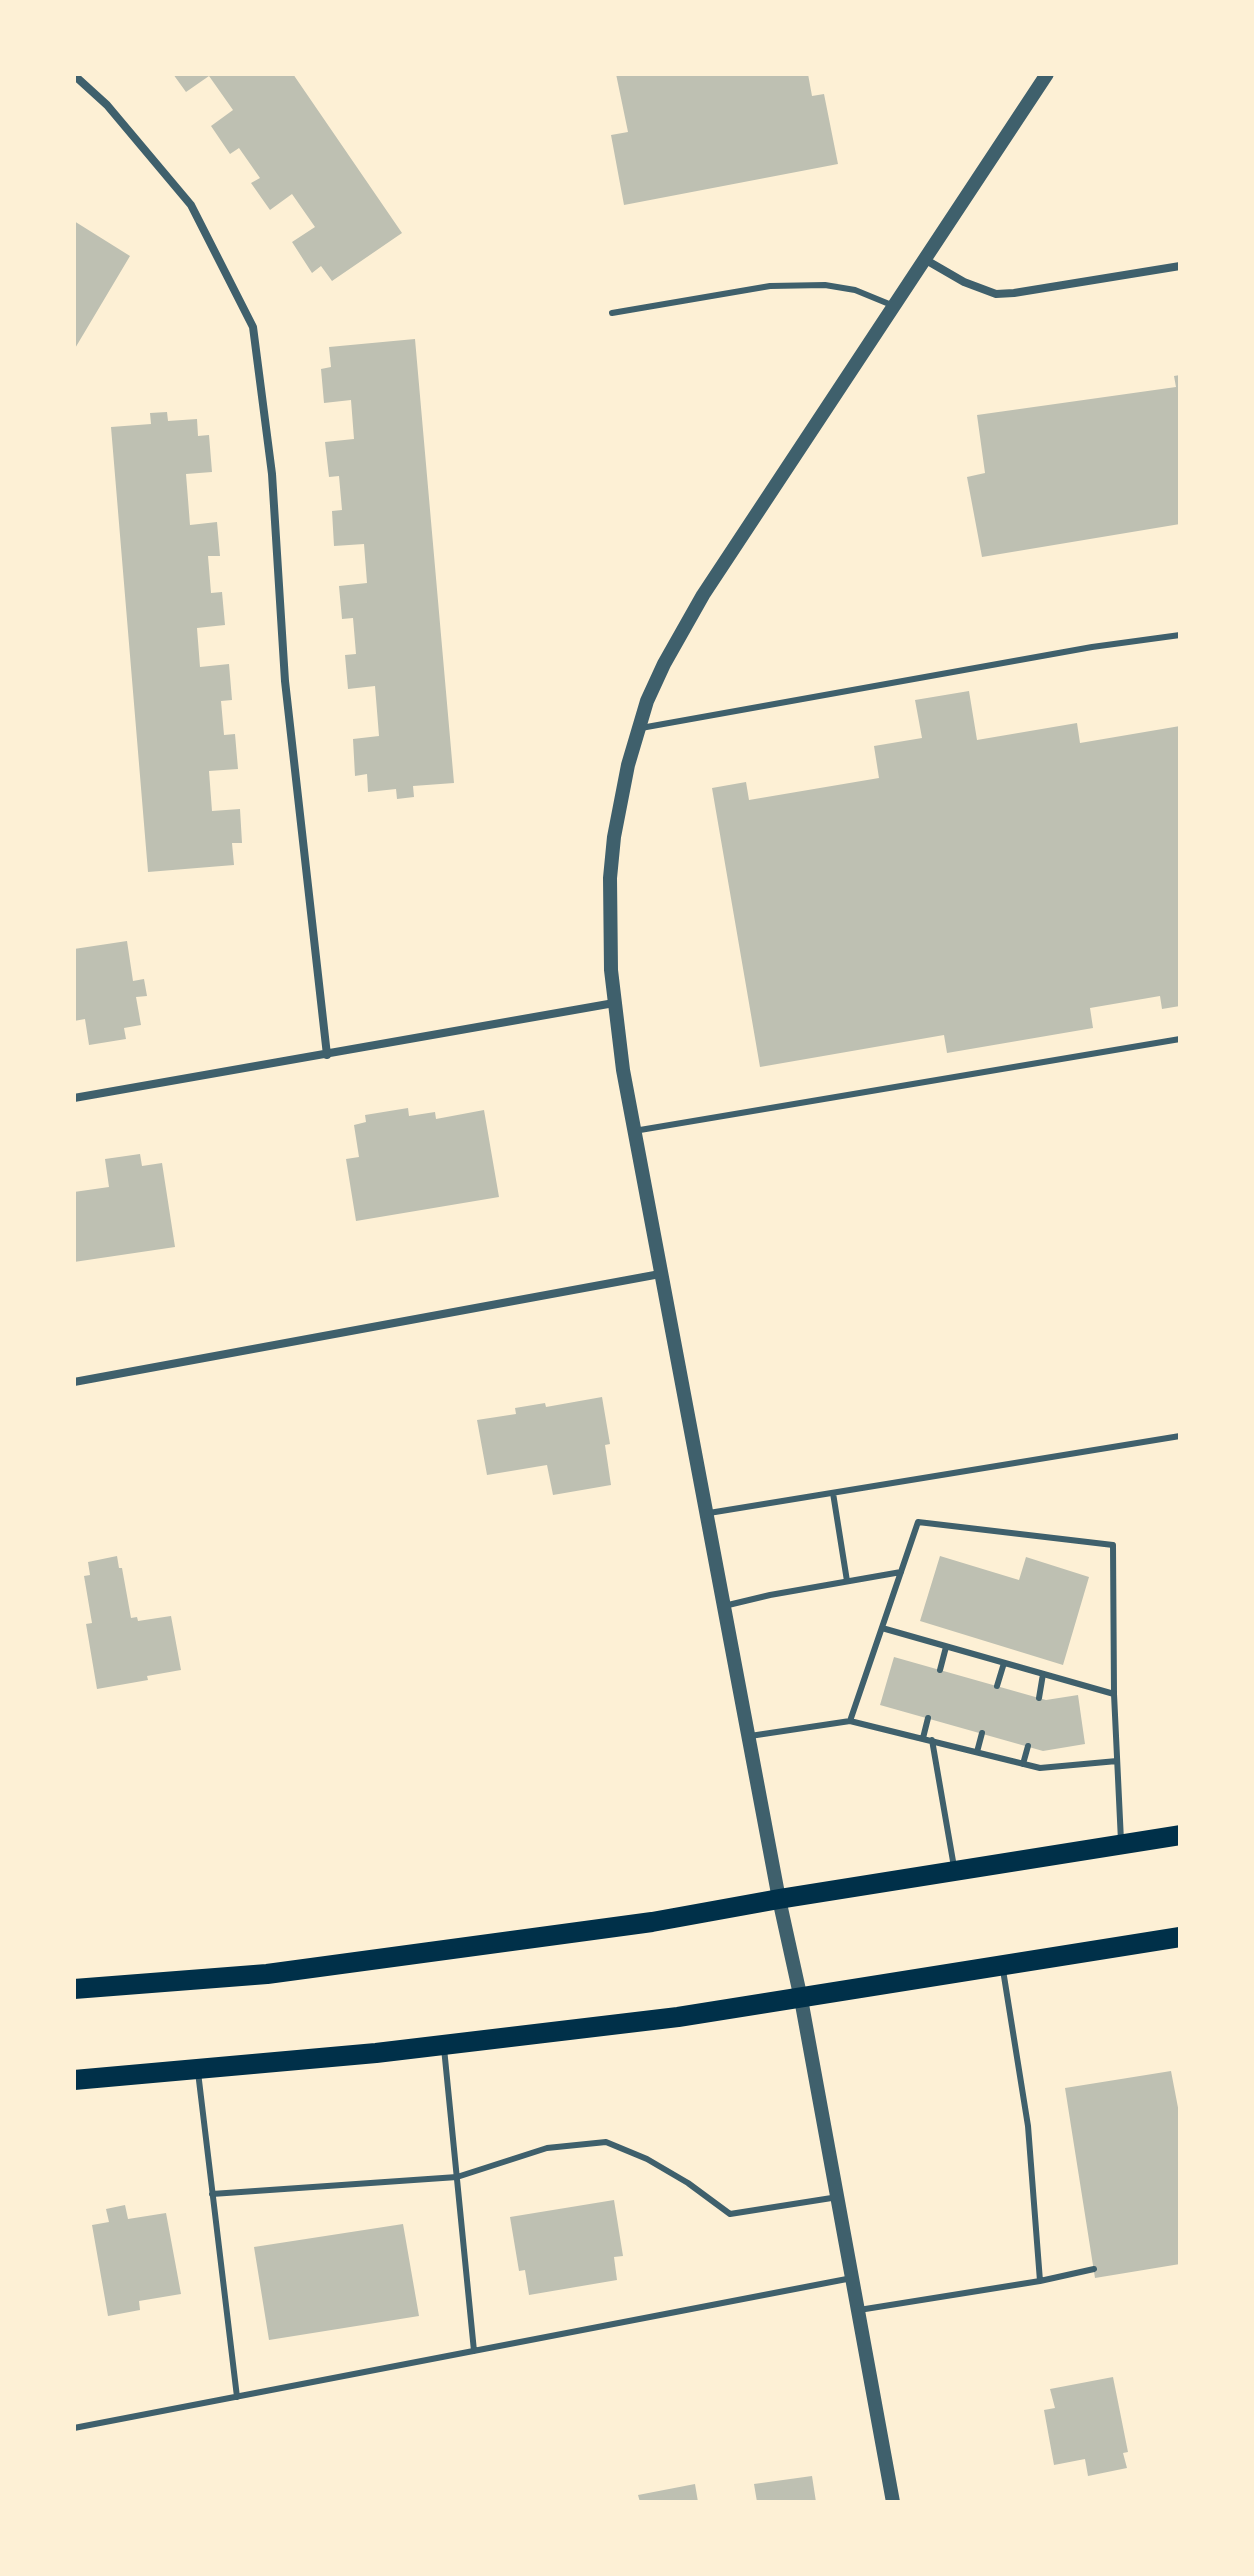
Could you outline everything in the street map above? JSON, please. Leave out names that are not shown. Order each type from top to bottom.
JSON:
[{"type":"main road","points":[[74,1989],[267,1974],[652,1922],[1180,1835]]},
{"type":"main road","points":[[74,2080],[443,2045],[678,2017],[1180,1937]]},
{"type":"street","points":[[893,2502],[801,1999],[747,1737],[634,1131],[614,1003],[609,940],[610,878],[623,788],[638,729],[664,664],[703,595],[1047,74]]},
{"type":"street","points":[[74,75],[107,105],[191,205],[253,327],[272,474],[285,681],[327,1055]]},
{"type":"street","points":[[926,260],[964,282],[996,294],[1180,266]]},
{"type":"street","points":[[74,1098],[614,1003]]},
{"type":"street","points":[[74,1382],[660,1274]]},
{"type":"lane","points":[[612,313],[770,286],[825,285],[855,290],[894,306]]},
{"type":"lane","points":[[638,729],[1077,650],[1180,635]]},
{"type":"lane","points":[[634,1131],[1180,1039]]},
{"type":"lane","points":[[705,1514],[1180,1436]]},
{"type":"lane","points":[[833,1493],[847,1581]]},
{"type":"lane","points":[[850,1721],[918,1522],[1113,1545],[1114,1694],[1121,1845]]},
{"type":"lane","points":[[723,1606],[901,1572]]},
{"type":"lane","points":[[882,1628],[1114,1694]]},
{"type":"lane","points":[[940,1670],[946,1647]]},
{"type":"lane","points":[[997,1686],[1004,1663]]},
{"type":"lane","points":[[1039,1698],[1043,1674]]},
{"type":"lane","points":[[923,1738],[928,1718]]},
{"type":"lane","points":[[747,1737],[850,1721],[1040,1768],[1117,1761]]},
{"type":"lane","points":[[977,1752],[982,1733]]},
{"type":"lane","points":[[932,1740],[955,1871]]},
{"type":"lane","points":[[1023,1764],[1028,1746]]},
{"type":"lane","points":[[1002,1966],[1028,2126],[1040,2281]]},
{"type":"lane","points":[[443,2045],[474,2351]]},
{"type":"lane","points":[[198,2069],[237,2397]]},
{"type":"lane","points":[[212,2194],[457,2177],[547,2148],[606,2142],[647,2159],[688,2183],[730,2214],[838,2197]]},
{"type":"lane","points":[[859,2310],[1040,2281],[1094,2269]]},
{"type":"lane","points":[[74,2428],[853,2277]]},
{"type":"building","points":[[173,74],[293,74],[402,233],[332,281],[321,266],[312,273],[292,242],[315,227],[292,194],[270,210],[251,183],[260,178],[239,148],[230,154],[211,126],[233,110],[209,76],[186,92]]},
{"type":"building","points":[[616,74],[808,74],[812,96],[824,94],[838,164],[624,205],[611,135],[628,132]]},
{"type":"building","points":[[74,221],[130,256],[74,350]]},
{"type":"building","points":[[415,339],[454,783],[413,786],[414,797],[397,799],[396,789],[368,792],[367,774],[355,776],[353,739],[379,736],[375,686],[348,689],[345,655],[356,654],[353,618],[342,619],[339,586],[367,583],[364,544],[334,546],[332,511],[342,510],[339,476],[329,477],[325,442],[354,439],[351,400],[324,403],[321,369],[331,367],[329,347]]},
{"type":"building","points":[[1180,375],[1180,524],[982,557],[967,477],[985,473],[977,415],[1176,387],[1174,376]]},
{"type":"building","points":[[167,412],[168,421],[197,419],[198,436],[209,435],[212,472],[186,474],[190,525],[217,522],[220,556],[208,556],[211,593],[222,592],[225,625],[197,628],[200,667],[229,664],[232,700],[221,701],[224,735],[235,734],[238,769],[209,771],[212,811],[240,809],[242,843],[232,843],[234,865],[148,872],[111,427],[151,424],[150,413]]},
{"type":"building","points":[[969,691],[977,740],[1077,723],[1080,743],[1180,726],[1180,1006],[1162,1009],[1160,996],[1090,1008],[1093,1028],[947,1053],[944,1035],[760,1067],[712,788],[746,782],[749,800],[879,778],[874,746],[922,738],[915,700]]},
{"type":"building","points":[[127,941],[133,981],[144,979],[147,996],[136,997],[141,1025],[124,1028],[126,1039],[89,1045],[85,1019],[74,1021],[74,949]]},
{"type":"building","points":[[408,1108],[409,1116],[435,1112],[436,1119],[484,1110],[499,1197],[356,1221],[346,1159],[359,1157],[354,1125],[366,1122],[365,1115]]},
{"type":"building","points":[[140,1154],[142,1166],[162,1163],[175,1247],[74,1262],[74,1192],[109,1187],[105,1159]]},
{"type":"building","points":[[602,1397],[610,1444],[605,1445],[611,1485],[553,1495],[547,1465],[487,1475],[477,1420],[516,1414],[515,1408],[545,1403],[546,1407]]},
{"type":"building","points":[[117,1556],[131,1618],[137,1617],[138,1621],[171,1616],[181,1670],[147,1676],[148,1680],[97,1689],[86,1624],[92,1623],[84,1576],[90,1575],[88,1562]]},
{"type":"building","points":[[940,1556],[1019,1580],[1026,1557],[1089,1577],[1063,1665],[920,1621]]},
{"type":"building","points":[[894,1657],[1046,1700],[1078,1695],[1085,1744],[1043,1751],[880,1705]]},
{"type":"building","points":[[1171,2071],[1180,2118],[1180,2264],[1095,2278],[1065,2088]]},
{"type":"building","points":[[614,2200],[623,2256],[614,2257],[617,2280],[529,2295],[525,2270],[519,2271],[510,2217]]},
{"type":"building","points":[[125,2205],[128,2219],[166,2213],[181,2294],[139,2301],[140,2310],[108,2316],[92,2225],[109,2222],[106,2209]]},
{"type":"building","points":[[403,2224],[419,2316],[269,2340],[254,2247]]},
{"type":"building","points":[[1113,2377],[1128,2452],[1123,2453],[1127,2468],[1088,2476],[1085,2459],[1054,2465],[1044,2410],[1055,2408],[1050,2389]]},
{"type":"building","points":[[812,2476],[816,2502],[757,2502],[754,2484]]},
{"type":"building","points":[[695,2484],[698,2502],[640,2502],[638,2495]]}]
